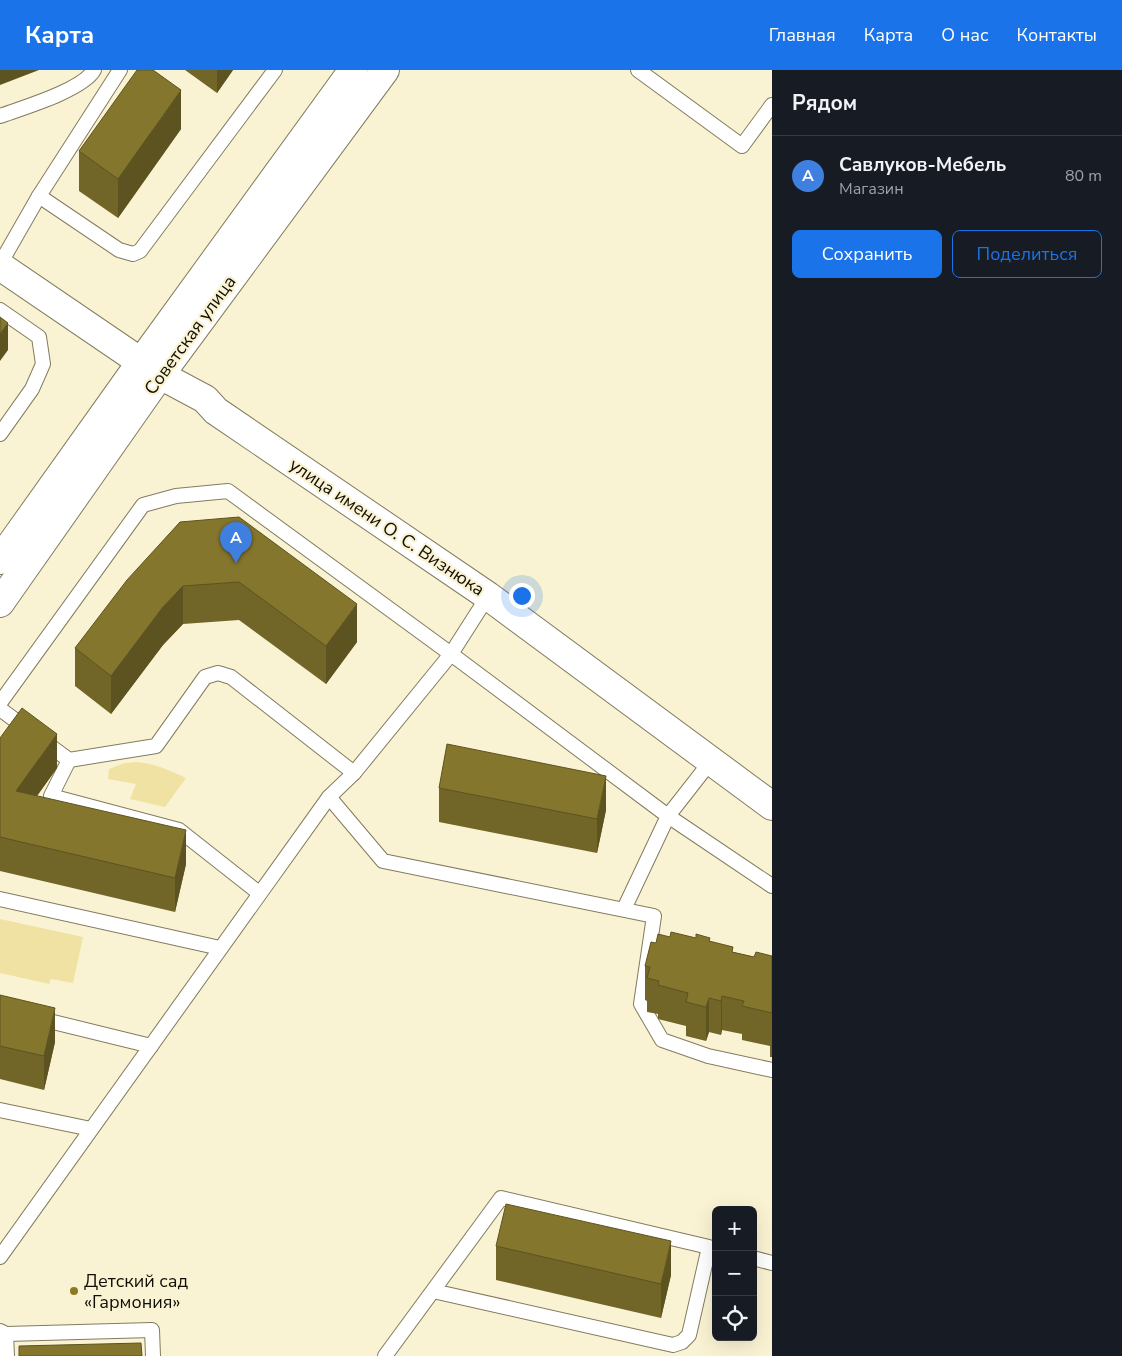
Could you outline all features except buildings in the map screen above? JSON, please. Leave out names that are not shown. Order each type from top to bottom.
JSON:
[{"type":"main road","name":"Советская улица","points":[[0,603],[151,369],[353,70]]},
{"type":"main road","name":"Советская улица","points":[[0,560],[385,70]]},
{"type":"main road","name":"улица имени О. С. Визнюка","points":[[0,265],[151,369],[205,400],[216,411],[488,596],[772,806]]},
{"type":"lane","points":[[0,116],[67,90],[92,75],[94,70]]},
{"type":"lane","points":[[0,265],[39,196],[120,70]]},
{"type":"lane","points":[[39,196],[120,250],[133,254],[140,251],[275,70]]},
{"type":"lane","points":[[638,70],[742,146],[772,105]]},
{"type":"lane","points":[[0,310],[39,337],[43,364],[32,389],[0,434]]},
{"type":"lane","points":[[0,702],[142,505],[176,496],[228,491],[668,816],[772,886]]},
{"type":"lane","points":[[0,1257],[4,1243],[91,1129],[329,797],[354,773],[451,654],[488,596]]},
{"type":"lane","points":[[0,709],[68,760],[156,746],[205,677],[218,673],[231,677],[354,773]]},
{"type":"lane","points":[[68,760],[51,796],[179,830],[259,893]]},
{"type":"lane","points":[[624,909],[668,816],[711,761]]},
{"type":"lane","points":[[329,797],[383,861],[654,916],[641,1004],[662,1040],[708,1056],[772,1070]]},
{"type":"lane","points":[[0,900],[220,948]]},
{"type":"lane","points":[[0,1009],[151,1046]]},
{"type":"lane","points":[[0,1110],[91,1129]]},
{"type":"lane","points":[[386,1356],[500,1198],[712,1248]]},
{"type":"lane","points":[[433,1291],[673,1345],[682,1342],[689,1335],[712,1251]]},
{"type":"lane","points":[[757,1259],[772,1262]]},
{"type":"lane","points":[[7,1356],[3,1332],[152,1330],[153,1356]]},
{"type":"shaded area","points":[[136,762],[155,765],[186,778],[165,807],[130,799],[136,784],[108,779],[109,769],[125,763]]},
{"type":"shaded area","points":[[0,919],[83,937],[73,983],[51,979],[49,984],[0,973]]},
{"type":"place","name":"Савлуков-Мебель","points":[[236,563]]},
{"type":"place","name":"Детский сад «Гармония»","points":[[74,1291]]}]
